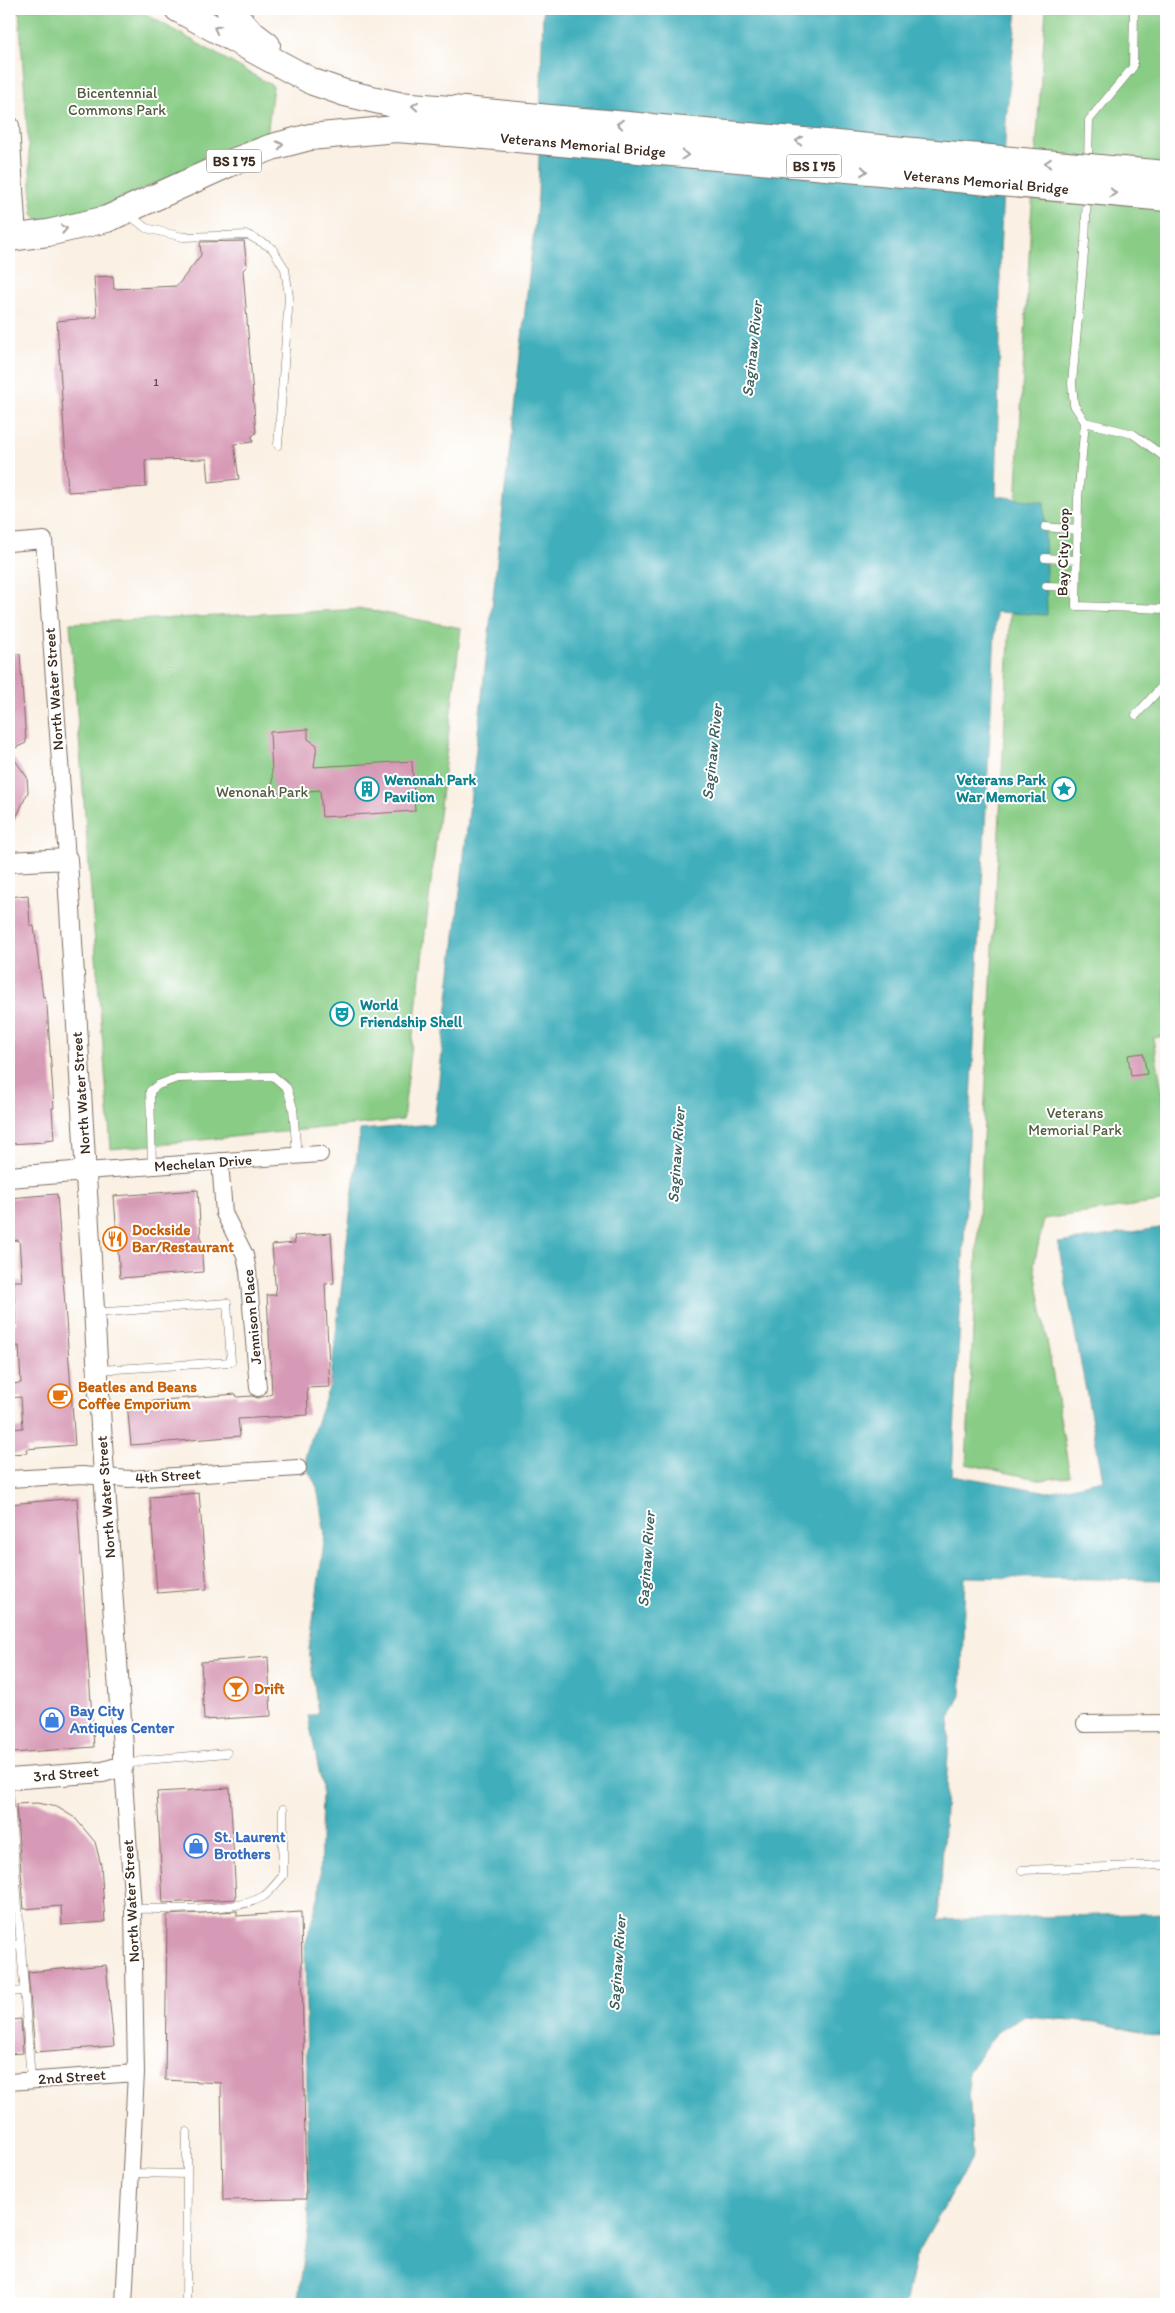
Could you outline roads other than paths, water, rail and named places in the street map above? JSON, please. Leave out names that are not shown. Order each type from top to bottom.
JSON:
[{"type":"highway","name":"Veterans Memorial Bridge","points":[[178,9],[313,82],[345,93],[463,122],[1166,198]]},
{"type":"highway","points":[[229,9],[250,32],[313,82]]},
{"type":"highway","name":"Veterans Memorial Bridge","points":[[12,238],[73,228],[106,219],[235,161],[272,147],[310,137],[463,122],[1166,174]]},
{"type":"street","points":[[9,126],[12,238]]},
{"type":"street","name":"North Water Street","points":[[9,543],[44,540],[67,859],[104,1477],[123,1748],[122,1766],[133,1909],[136,2073],[124,2304]]},
{"type":"street","points":[[9,862],[67,859]]},
{"type":"street","name":"Mechelan Drive","points":[[86,1171],[320,1154]]},
{"type":"street","name":"Jennison Place","points":[[220,1161],[224,1213],[245,1255],[248,1271],[258,1388]]},
{"type":"street","points":[[9,1177],[86,1171]]},
{"type":"street","name":"4th Street","points":[[9,1479],[82,1475],[129,1479],[298,1468]]},
{"type":"street","points":[[1085,1724],[1166,1723]]},
{"type":"street","name":"3rd Street","points":[[9,1778],[103,1772],[122,1766]]},
{"type":"street","name":"2nd Street","points":[[9,2082],[136,2073]]},
{"type":"lane","points":[[1087,176],[1089,120],[1133,68],[1134,9]]},
{"type":"lane","points":[[1087,186],[1085,242],[1072,383],[1074,405],[1084,422],[1132,434],[1166,458]]},
{"type":"lane","points":[[124,211],[146,228],[183,237],[248,235],[272,248],[285,269],[289,297],[278,445]]},
{"type":"lane","name":"Bay City Loop","points":[[1084,422],[1078,498],[1076,606],[1166,610]]},
{"type":"lane","points":[[1045,526],[1078,530]]},
{"type":"lane","points":[[1045,558],[1077,560]]},
{"type":"lane","points":[[1046,586],[1076,587]]},
{"type":"lane","points":[[1136,715],[1166,682]]},
{"type":"lane","points":[[152,1166],[150,1091],[158,1085],[177,1078],[272,1076],[288,1088],[293,1108],[297,1156]]},
{"type":"lane","points":[[94,1313],[227,1303],[231,1362],[98,1370]]},
{"type":"lane","points":[[122,1766],[145,1760],[227,1754]]},
{"type":"lane","points":[[9,1788],[31,2080]]},
{"type":"lane","points":[[133,1909],[224,1906],[247,1903],[266,1895],[283,1876],[284,1810]]},
{"type":"lane","points":[[1022,1870],[1166,1865]]},
{"type":"lane","points":[[9,1945],[21,1944]]},
{"type":"lane","points":[[9,1992],[24,1990]]},
{"type":"lane","points":[[186,2304],[187,2132]]},
{"type":"lane","points":[[132,2173],[186,2174]]},
{"type":"water","name":"Saginaw River","points":[[543,9],[1017,9],[1006,121],[1000,254],[996,496],[1044,502],[1047,615],[996,612],[952,1475],[1048,1492],[1103,1480],[1058,1243],[1166,1227],[1166,1580],[965,1577],[961,1695],[950,1717],[939,1920],[1166,1913],[1166,2038],[1095,2022],[1024,2016],[997,2032],[968,2072],[973,2156],[916,2256],[905,2304],[297,2304],[309,2225],[305,1946],[320,1891],[322,1786],[308,1716],[318,1713],[309,1649],[325,1535],[317,1487],[306,1467],[306,1453],[330,1385],[360,1130],[434,1124],[538,195]]},
{"type":"place","name":"Wenonah Park Pavilion","points":[[367,789]]},
{"type":"place","name":"Veterans Park War Memorial","points":[[1064,789]]},
{"type":"place","name":"World Friendship Shell","points":[[342,1014]]},
{"type":"place","name":"Dockside Bar/Restaurant","points":[[115,1239]]},
{"type":"place","name":"Beatles and Beans Coffee Emporium","points":[[60,1396]]},
{"type":"place","name":"Drift","points":[[236,1689]]},
{"type":"place","name":"Bay City Antiques Center","points":[[52,1720]]},
{"type":"place","name":"St. Laurent Brothers","points":[[196,1846]]},
{"type":"park label","name":"Bicentennial Commons Park","points":[[117,102]]},
{"type":"park label","name":"Wenonah Park","points":[[262,792]]},
{"type":"park label","name":"Veterans Memorial Park","points":[[1075,1122]]}]
